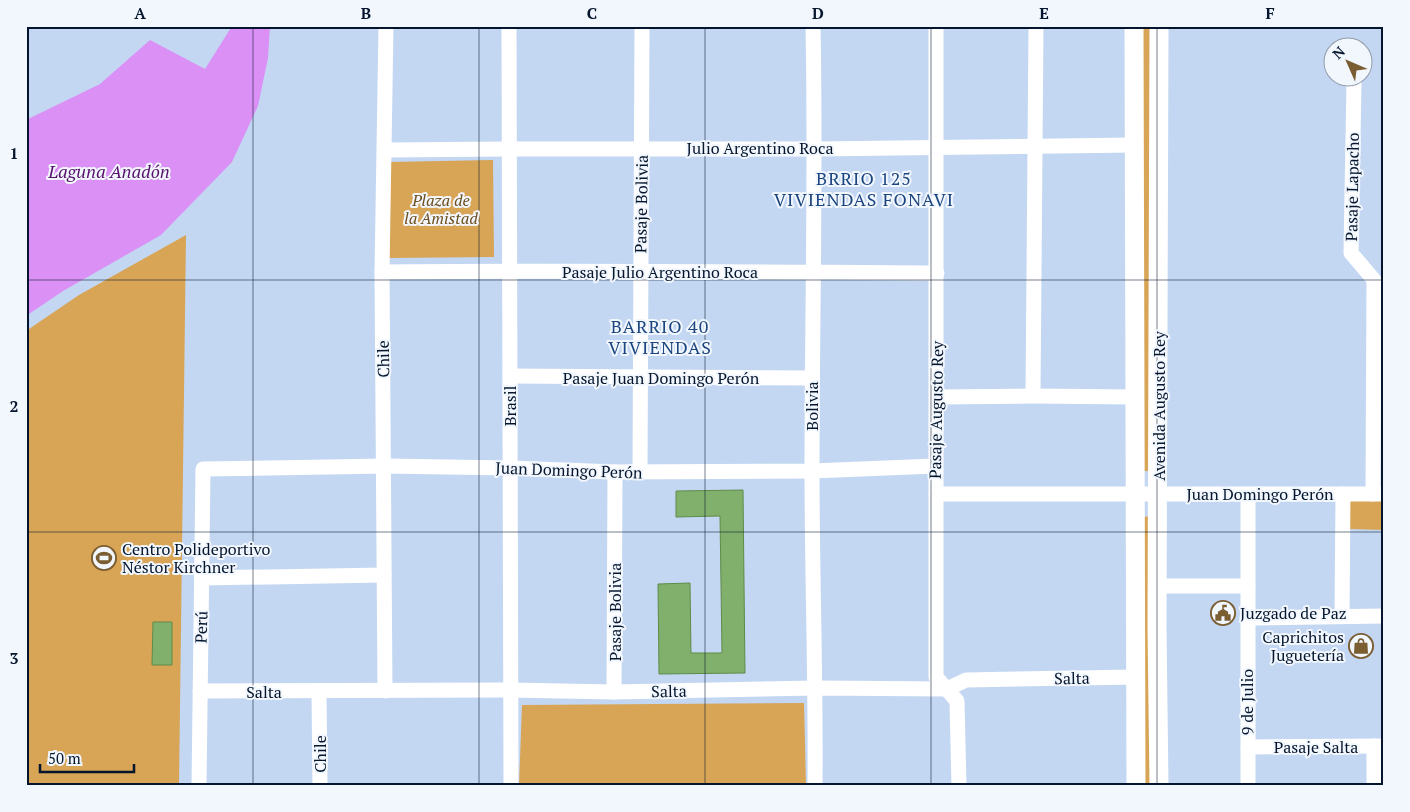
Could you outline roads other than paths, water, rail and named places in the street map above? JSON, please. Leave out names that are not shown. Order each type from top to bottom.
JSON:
[{"type":"main road","name":"Avenida Augusto Rey","points":[[1134,26],[1136,786]]},
{"type":"main road","name":"Avenida Augusto Rey","points":[[1159,26],[1159,786]]},
{"type":"street","name":"Chile","points":[[385,691],[382,272],[386,26]]},
{"type":"street","name":"Brasil","points":[[509,26],[511,786]]},
{"type":"street","name":"Pasaje Bolivia","points":[[640,472],[642,26]]},
{"type":"street","name":"Bolivia","points":[[813,26],[815,148],[812,471],[816,786]]},
{"type":"street","name":"Pasaje Augusto Rey","points":[[936,26],[936,677],[957,701],[959,786]]},
{"type":"street","points":[[1034,396],[1036,26]]},
{"type":"street","name":"Pasaje Lapacho","points":[[1354,88],[1351,253],[1379,279],[1378,494]]},
{"type":"street","name":"Julio Argentino Roca","points":[[385,150],[1134,144]]},
{"type":"street","name":"Pasaje Julio Argentino Roca","points":[[382,272],[937,273]]},
{"type":"street","name":"Pasaje Juan Domingo Perón","points":[[510,376],[812,378]]},
{"type":"street","points":[[937,397],[1135,397]]},
{"type":"street","name":"Juan Domingo Perón","points":[[203,469],[384,466],[640,472],[812,471],[936,466]]},
{"type":"street","name":"Perú","points":[[199,786],[203,469]]},
{"type":"street","name":"Pasaje Bolivia","points":[[614,692],[615,472]]},
{"type":"street","name":"Juan Domingo Perón","points":[[936,494],[1378,494]]},
{"type":"street","name":"9 de Julio","points":[[1248,494],[1248,786]]},
{"type":"street","points":[[1342,616],[1343,494]]},
{"type":"street","points":[[202,578],[384,575]]},
{"type":"street","points":[[1158,586],[1248,586]]},
{"type":"street","points":[[1247,618],[1384,616]]},
{"type":"street","name":"Salta","points":[[200,691],[510,690],[614,692],[816,688],[948,689],[966,680],[1136,677]]},
{"type":"street","name":"Chile","points":[[320,692],[320,786]]},
{"type":"street","points":[[1374,786],[1379,746]]},
{"type":"street","name":"Pasaje Salta","points":[[1248,747],[1379,746]]},
{"type":"water","name":"Laguna Anadón","points":[[232,26],[270,26],[268,58],[258,106],[232,162],[161,235],[63,291],[26,316],[26,120],[100,84],[150,40],[205,69]]},
{"type":"place","name":"Centro Polideportivo Néstor Kirchner","points":[[104,558]]},
{"type":"place","name":"Juzgado de Paz","points":[[1223,613]]},
{"type":"place","name":"Caprichitos Juguetería","points":[[1361,646]]},
{"type":"district","name":"BRRIO 125 VIVIENDAS FONAVI","points":[[864,188]]},
{"type":"district","name":"BARRIO 40 VIVIENDAS","points":[[660,336]]},
{"type":"park label","name":"Plaza de la Amistad","points":[[441,209]]}]
